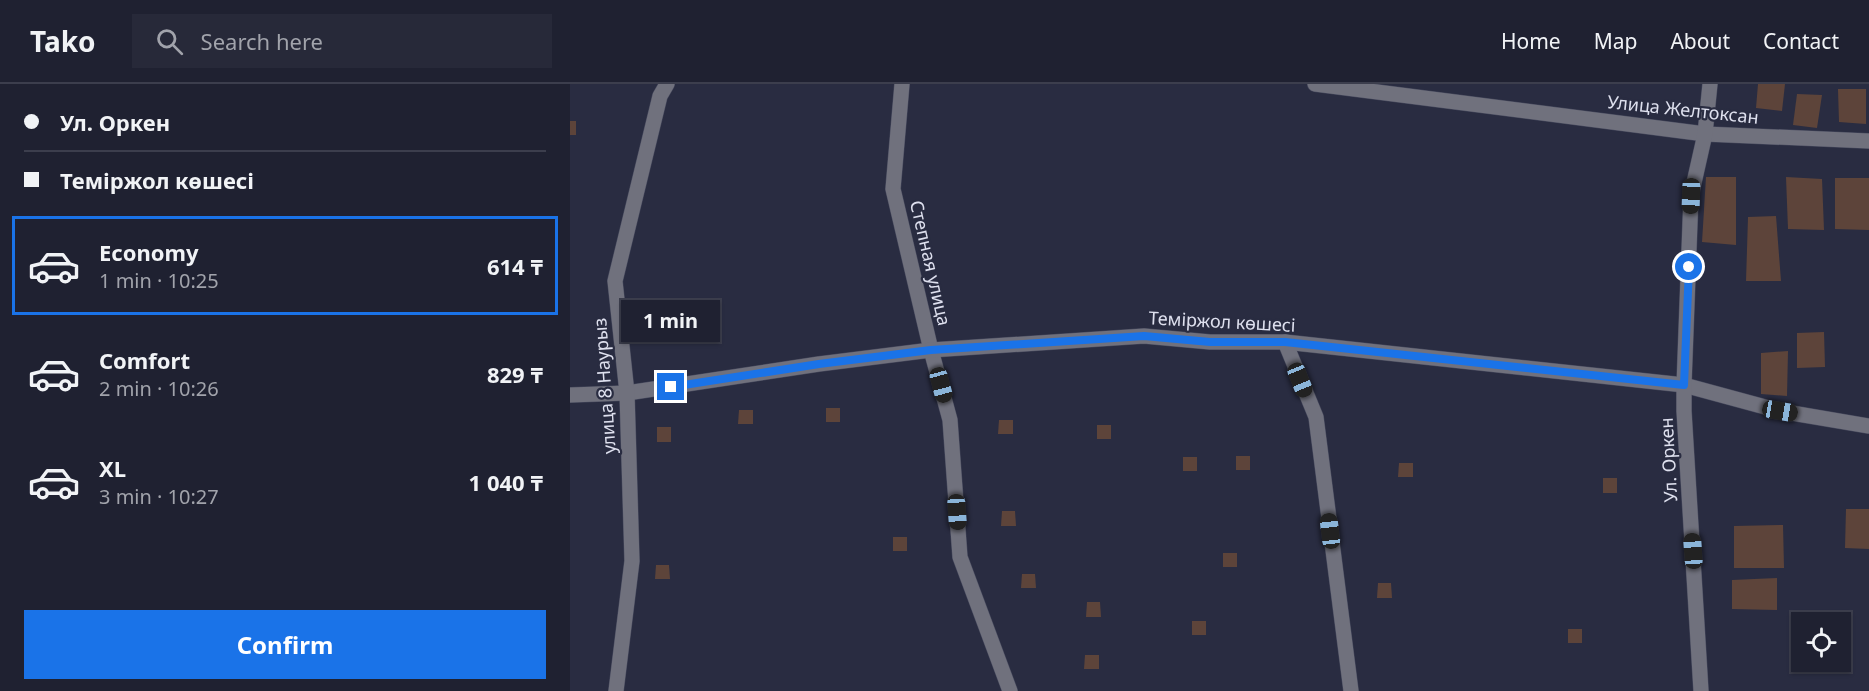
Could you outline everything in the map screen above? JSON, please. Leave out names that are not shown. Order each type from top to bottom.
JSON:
[{"type":"street","name":"улица 8 Наурыз","points":[[616,691],[632,561],[627,393],[615,281],[660,96],[667,84]]},
{"type":"street","name":"Степная улица","points":[[902,84],[893,189],[950,420],[960,557],[1010,691]]},
{"type":"street","name":"Улица Желтоксан","points":[[1315,84],[1705,134],[1869,141]]},
{"type":"street","name":"Ул. Оркен","points":[[1701,691],[1684,385],[1691,196],[1705,134],[1710,84]]},
{"type":"street","name":"Теміржол көшесі","points":[[570,395],[627,393],[819,364],[931,350],[1144,336],[1210,342],[1285,342],[1684,385],[1780,411],[1869,426]]},
{"type":"street","points":[[1285,342],[1316,417],[1351,691]]},
{"type":"building","points":[[1758,84],[1785,84],[1782,111],[1756,108]]},
{"type":"building","points":[[1838,89],[1866,89],[1866,124],[1839,122]]},
{"type":"building","points":[[1797,94],[1822,95],[1817,128],[1793,125]]},
{"type":"building","points":[[570,121],[576,121],[576,135],[570,135]]},
{"type":"building","points":[[1706,177],[1736,177],[1736,245],[1702,242]]},
{"type":"building","points":[[1786,177],[1822,179],[1824,230],[1788,229]]},
{"type":"building","points":[[1835,178],[1869,178],[1869,230],[1835,229]]},
{"type":"building","points":[[1776,216],[1781,281],[1746,281],[1748,217]]},
{"type":"building","points":[[1824,332],[1825,367],[1797,368],[1797,333]]},
{"type":"building","points":[[1788,351],[1787,396],[1761,394],[1761,353]]},
{"type":"building","points":[[826,408],[840,408],[840,422],[826,422]]},
{"type":"building","points":[[739,410],[753,410],[753,424],[738,424]]},
{"type":"building","points":[[999,420],[1013,420],[1013,434],[998,434]]},
{"type":"building","points":[[1097,425],[1111,425],[1111,439],[1097,439]]},
{"type":"building","points":[[657,427],[671,427],[671,442],[657,442]]},
{"type":"building","points":[[1236,456],[1250,456],[1250,470],[1236,470]]},
{"type":"building","points":[[1183,457],[1197,457],[1197,471],[1183,471]]},
{"type":"building","points":[[1399,463],[1413,463],[1413,477],[1398,477]]},
{"type":"building","points":[[1603,478],[1617,478],[1617,493],[1603,493]]},
{"type":"building","points":[[1846,509],[1869,509],[1869,549],[1845,548]]},
{"type":"building","points":[[1002,511],[1015,511],[1016,526],[1001,526]]},
{"type":"building","points":[[1783,525],[1784,568],[1734,568],[1734,526]]},
{"type":"building","points":[[893,537],[907,537],[907,551],[893,551]]},
{"type":"building","points":[[1223,553],[1237,553],[1237,567],[1223,567]]},
{"type":"building","points":[[656,565],[669,565],[670,579],[655,579]]},
{"type":"building","points":[[1022,574],[1035,574],[1036,588],[1021,588]]},
{"type":"building","points":[[1777,578],[1777,610],[1732,609],[1732,580]]},
{"type":"building","points":[[1378,583],[1391,583],[1392,598],[1377,598]]},
{"type":"building","points":[[1087,602],[1100,602],[1101,617],[1086,617]]},
{"type":"building","points":[[1192,621],[1206,621],[1206,635],[1192,635]]},
{"type":"building","points":[[1568,629],[1582,629],[1582,643],[1568,643]]},
{"type":"building","points":[[1085,655],[1099,655],[1099,669],[1084,669]]},
{"type":"route","points":[[671,387],[819,364],[931,350],[1144,336],[1210,342],[1285,342],[1684,385],[1689,267]]}]
